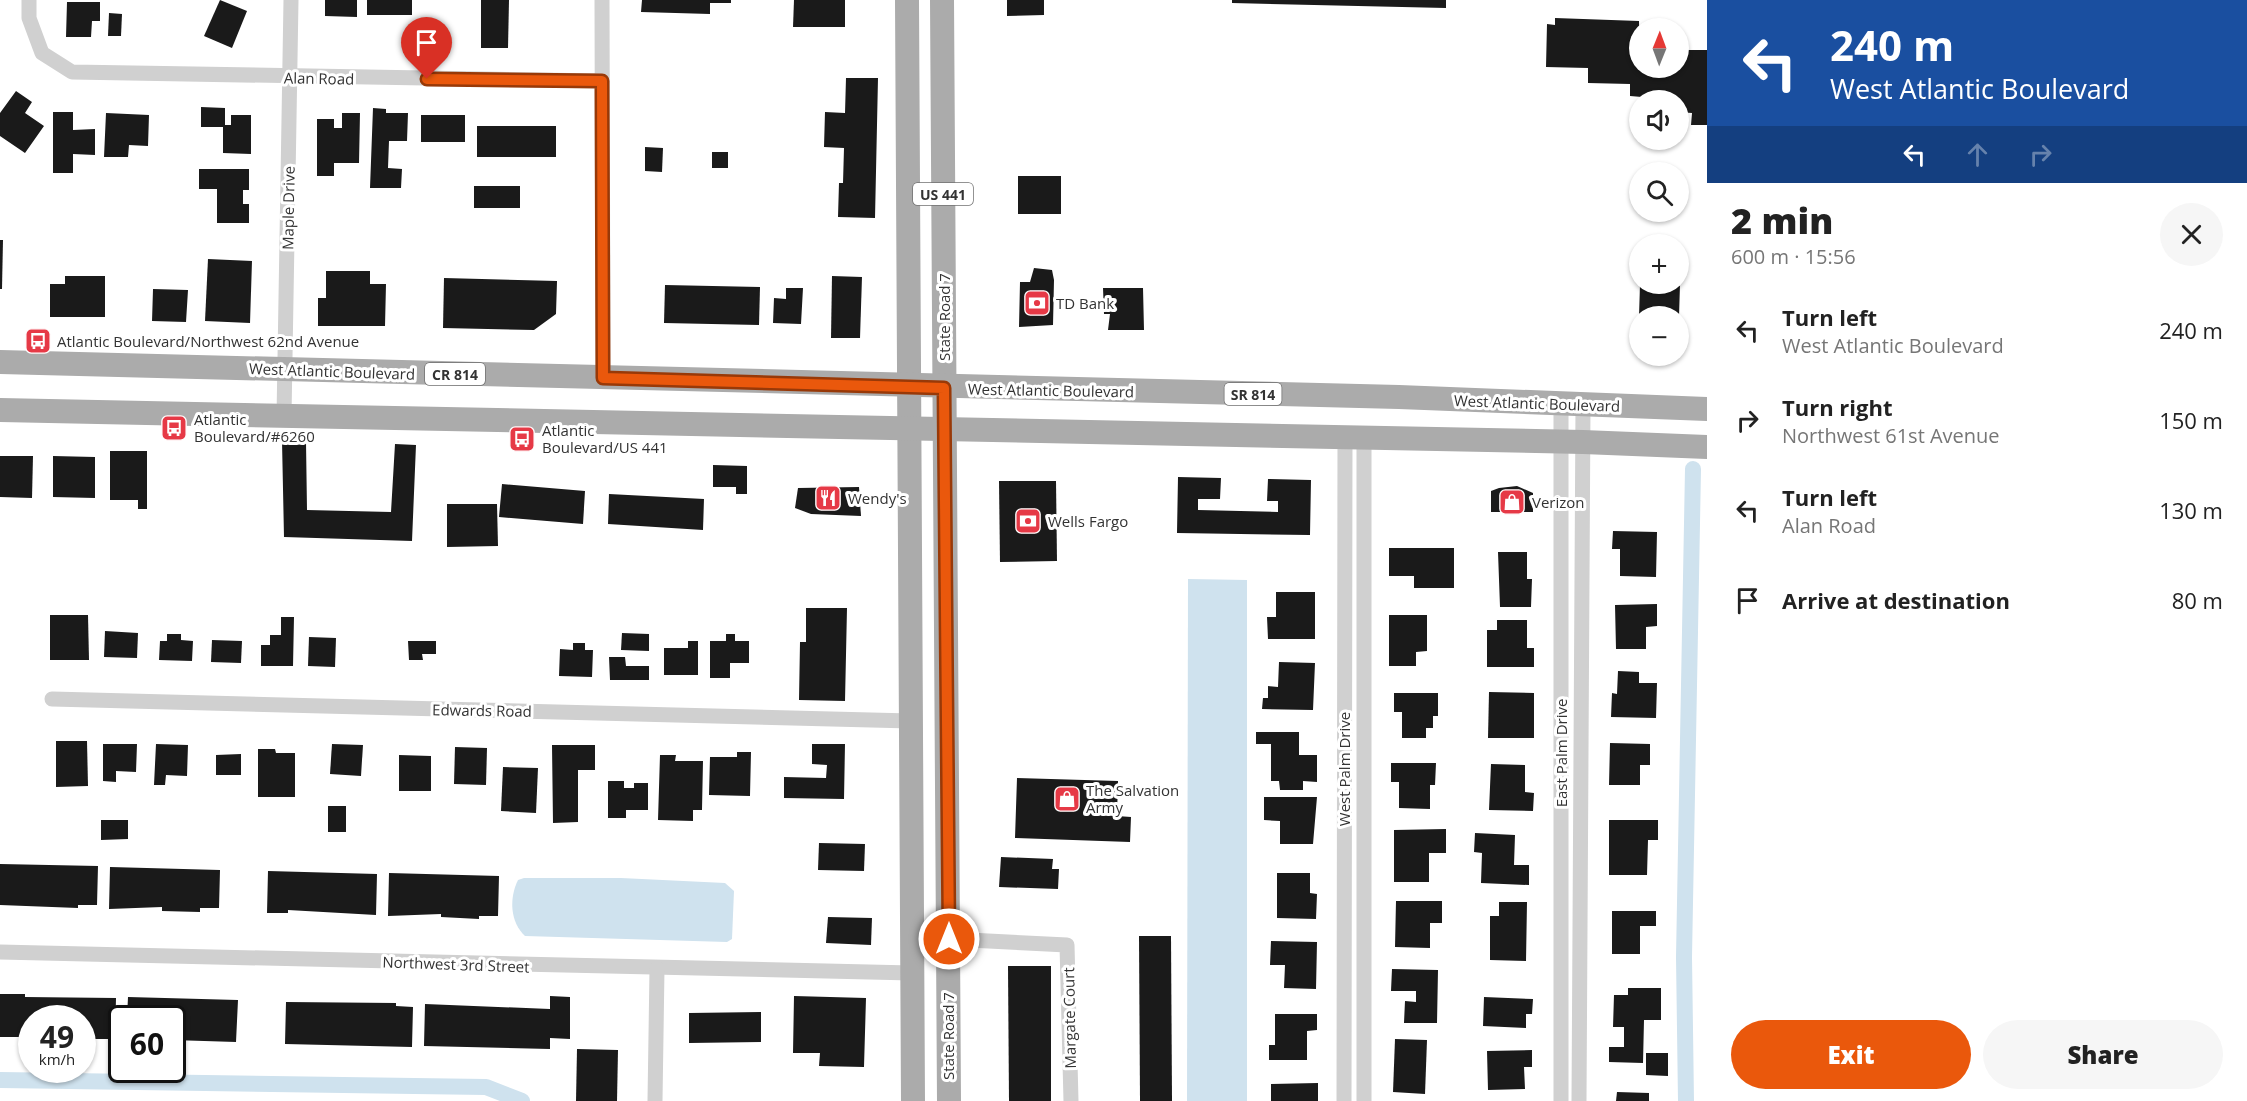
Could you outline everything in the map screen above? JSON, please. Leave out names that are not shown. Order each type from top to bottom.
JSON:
[{"type":"main road","name":"US 441","points":[[907,0],[913,1101]]},
{"type":"main road","name":"State Road 7","points":[[942,0],[949,1101]]},
{"type":"main road","name":"West Atlantic Boulevard","points":[[0,362],[944,388],[1399,397],[1707,409]]},
{"type":"main road","points":[[0,410],[1355,437],[1707,447]]},
{"type":"main road","points":[[912,865],[926,917],[936,931],[949,939]]},
{"type":"main road","points":[[912,973],[933,994],[948,1035]]},
{"type":"street","name":"Alan Road","points":[[29,0],[29,18],[42,53],[72,72],[290,78],[602,81]]},
{"type":"street","name":"Maple Drive","points":[[284,417],[291,0]]},
{"type":"street","points":[[602,0],[603,378]]},
{"type":"street","name":"East Palm Drive","points":[[1561,1101],[1561,528],[1572,442],[1572,405]]},
{"type":"street","name":"East Palm Drive","points":[[1572,405],[1572,442],[1582,513],[1579,1101]]},
{"type":"street","name":"West Palm Drive","points":[[1344,1101],[1344,524],[1355,437]]},
{"type":"street","name":"West Palm Drive","points":[[1355,437],[1364,525],[1364,1101]]},
{"type":"street","points":[[1561,528],[1582,513]]},
{"type":"street","points":[[1344,524],[1364,525]]},
{"type":"street","name":"Edwards Road","points":[[52,699],[911,721]]},
{"type":"street","points":[[1561,749],[1581,748]]},
{"type":"street","points":[[1344,796],[1364,796]]},
{"type":"street","name":"Margate Court","points":[[949,939],[1067,945],[1071,1101]]},
{"type":"street","name":"Northwest 3rd Street","points":[[0,952],[657,969],[912,973]]},
{"type":"street","points":[[655,1101],[657,969]]},
{"type":"water","points":[[1188,579],[1247,580],[1247,1101],[1187,1101]]},
{"type":"water","points":[[524,878],[621,878],[725,883],[734,891],[732,939],[727,942],[525,936],[516,924],[512,910],[515,887],[518,880]]},
{"type":"building","points":[[220,0],[247,11],[232,48],[204,36]]},
{"type":"building","points":[[325,0],[357,0],[357,17],[325,16]]},
{"type":"building","points":[[367,0],[412,0],[412,15],[367,15]]},
{"type":"building","points":[[481,0],[509,0],[508,48],[481,48]]},
{"type":"building","points":[[642,0],[731,0],[731,3],[710,3],[710,14],[641,12]]},
{"type":"building","points":[[794,0],[845,0],[845,27],[793,27]]},
{"type":"building","points":[[1007,0],[1044,0],[1044,15],[1007,16]]},
{"type":"building","points":[[1232,0],[1446,0],[1446,8],[1232,3]]},
{"type":"building","points":[[67,2],[100,2],[100,21],[92,21],[91,37],[66,37]]},
{"type":"building","points":[[109,13],[122,14],[121,36],[108,36]]},
{"type":"building","points":[[1555,18],[1629,21],[1629,78],[1689,78],[1689,50],[1707,50],[1707,125],[1691,125],[1689,90],[1630,90],[1630,84],[1588,83],[1588,68],[1546,67],[1547,24],[1555,25]]},
{"type":"building","points":[[846,78],[878,78],[875,218],[838,217],[839,183],[843,183],[844,148],[824,147],[825,112],[845,113]]},
{"type":"building","points":[[16,91],[32,102],[25,113],[44,126],[25,153],[0,136],[0,113]]},
{"type":"building","points":[[201,107],[225,108],[225,125],[231,125],[231,115],[251,115],[251,154],[223,153],[223,127],[201,127]]},
{"type":"building","points":[[373,108],[386,109],[386,113],[408,113],[407,141],[389,141],[388,168],[402,169],[401,188],[370,188]]},
{"type":"building","points":[[53,112],[73,112],[73,130],[95,129],[95,155],[73,154],[73,173],[53,173]]},
{"type":"building","points":[[106,113],[149,115],[148,146],[129,145],[128,157],[104,157]]},
{"type":"building","points":[[342,113],[360,113],[359,163],[334,163],[334,176],[317,176],[317,119],[334,119],[334,128],[342,128]]},
{"type":"building","points":[[421,115],[465,115],[465,142],[421,142]]},
{"type":"building","points":[[477,126],[556,126],[556,157],[477,157]]},
{"type":"building","points":[[645,147],[663,148],[662,172],[645,171]]},
{"type":"building","points":[[712,152],[728,152],[728,168],[712,168]]},
{"type":"building","points":[[199,169],[249,169],[249,190],[243,190],[243,204],[249,204],[249,223],[217,223],[217,189],[199,189]]},
{"type":"building","points":[[1018,176],[1061,176],[1061,214],[1018,214]]},
{"type":"building","points":[[474,186],[520,186],[520,208],[474,208]]},
{"type":"building","points":[[0,240],[3,240],[2,289],[0,289]]},
{"type":"building","points":[[208,259],[252,261],[250,323],[205,321]]},
{"type":"building","name":"TD Bank","points":[[1034,268],[1052,270],[1054,280],[1053,325],[1019,327],[1020,282],[1030,282]]},
{"type":"building","points":[[326,271],[370,271],[370,284],[386,284],[385,326],[318,326],[318,298],[326,298]]},
{"type":"building","points":[[65,276],[105,276],[105,317],[50,317],[50,284],[65,284]]},
{"type":"building","points":[[832,276],[862,277],[860,338],[831,338]]},
{"type":"building","points":[[444,278],[557,281],[556,314],[534,330],[443,328]]},
{"type":"building","points":[[665,285],[760,287],[759,325],[664,323]]},
{"type":"building","points":[[786,288],[803,288],[801,324],[773,323],[774,298],[786,299]]},
{"type":"building","points":[[1103,288],[1143,288],[1144,330],[1108,330],[1110,314],[1104,314]]},
{"type":"building","points":[[153,289],[188,290],[186,322],[152,321]]},
{"type":"building","points":[[1640,294],[1680,294],[1679,306],[1639,306]]},
{"type":"building","points":[[282,441],[306,442],[307,510],[391,512],[395,444],[416,445],[412,541],[284,537]]},
{"type":"building","points":[[110,451],[147,451],[147,509],[138,509],[138,500],[110,500]]},
{"type":"building","points":[[0,456],[33,456],[32,498],[0,497]]},
{"type":"building","points":[[53,456],[95,457],[95,498],[53,497]]},
{"type":"building","points":[[713,465],[747,466],[747,494],[736,494],[736,487],[713,487]]},
{"type":"building","points":[[1178,477],[1221,478],[1220,499],[1198,499],[1198,510],[1278,512],[1278,501],[1267,501],[1268,479],[1311,480],[1310,535],[1177,533]]},
{"type":"building","name":"Wells Fargo","points":[[999,481],[1056,481],[1057,561],[1000,562]]},
{"type":"building","points":[[502,484],[585,491],[583,524],[499,517]]},
{"type":"building","name":"Verizon","points":[[1517,486],[1533,493],[1533,512],[1491,512],[1491,491]]},
{"type":"building","name":"Wendy's","points":[[859,487],[861,516],[811,514],[795,508],[798,488]]},
{"type":"building","points":[[609,494],[704,499],[703,530],[608,524]]},
{"type":"building","points":[[447,504],[497,504],[498,546],[447,547]]},
{"type":"building","points":[[1613,531],[1657,532],[1656,577],[1620,576],[1620,549],[1612,549]]},
{"type":"building","points":[[1389,548],[1454,548],[1454,588],[1414,588],[1414,576],[1389,576]]},
{"type":"building","points":[[1498,552],[1527,552],[1527,579],[1532,579],[1531,607],[1500,607]]},
{"type":"building","points":[[1276,592],[1315,592],[1315,639],[1268,639],[1267,617],[1276,617]]},
{"type":"building","points":[[1657,604],[1657,626],[1646,627],[1646,649],[1616,649],[1615,605]]},
{"type":"building","points":[[806,608],[847,608],[845,701],[799,700],[800,642],[806,642]]},
{"type":"building","points":[[50,615],[88,615],[89,660],[50,660]]},
{"type":"building","points":[[1389,615],[1427,615],[1427,651],[1416,652],[1416,666],[1389,666]]},
{"type":"building","points":[[281,617],[294,617],[293,666],[261,666],[261,645],[270,645],[270,635],[281,635]]},
{"type":"building","points":[[1497,620],[1527,620],[1527,648],[1534,648],[1534,667],[1487,667],[1487,630],[1497,630]]},
{"type":"building","points":[[105,631],[138,633],[137,658],[104,657]]},
{"type":"building","points":[[622,633],[649,634],[649,651],[621,650]]},
{"type":"building","points":[[167,634],[181,634],[181,640],[193,641],[192,661],[159,660],[160,641],[167,641]]},
{"type":"building","points":[[726,634],[735,634],[735,641],[749,641],[749,663],[730,663],[730,678],[710,678],[710,641],[726,641]]},
{"type":"building","points":[[309,637],[336,638],[335,667],[308,666]]},
{"type":"building","points":[[212,640],[242,641],[241,663],[211,662]]},
{"type":"building","points":[[408,641],[436,641],[436,654],[422,654],[423,660],[409,660]]},
{"type":"building","points":[[688,641],[698,641],[698,675],[664,675],[664,648],[688,648]]},
{"type":"building","points":[[573,643],[585,643],[585,650],[593,650],[592,677],[559,676],[560,649],[573,650]]},
{"type":"building","points":[[609,657],[625,657],[626,666],[649,666],[649,680],[610,680]]},
{"type":"building","points":[[1279,662],[1315,663],[1313,710],[1262,709],[1263,698],[1268,698],[1268,686],[1278,687]]},
{"type":"building","points":[[1618,671],[1639,672],[1639,683],[1657,683],[1656,718],[1611,717],[1612,693],[1617,694]]},
{"type":"building","points":[[1489,692],[1534,693],[1534,738],[1488,738]]},
{"type":"building","points":[[1394,693],[1438,693],[1438,716],[1433,716],[1433,728],[1426,728],[1426,738],[1402,738],[1402,712],[1394,712]]},
{"type":"building","points":[[1256,732],[1299,732],[1299,755],[1317,755],[1317,782],[1303,781],[1303,790],[1280,790],[1279,781],[1271,781],[1271,744],[1256,744]]},
{"type":"building","points":[[56,741],[87,741],[88,786],[56,787]]},
{"type":"building","points":[[1610,743],[1650,744],[1650,765],[1640,765],[1640,785],[1609,785]]},
{"type":"building","points":[[103,744],[137,744],[136,772],[116,771],[116,782],[103,781]]},
{"type":"building","points":[[156,744],[188,745],[187,776],[166,775],[165,785],[154,785]]},
{"type":"building","points":[[332,744],[363,745],[361,776],[330,774]]},
{"type":"building","points":[[812,744],[845,744],[844,799],[784,798],[784,777],[826,778],[827,765],[812,764]]},
{"type":"building","points":[[552,745],[595,745],[595,770],[578,770],[578,822],[553,823]]},
{"type":"building","points":[[455,747],[487,748],[486,785],[454,784]]},
{"type":"building","points":[[258,749],[275,749],[276,753],[295,753],[295,797],[258,797]]},
{"type":"building","points":[[737,752],[751,752],[750,796],[709,795],[710,757],[737,757]]},
{"type":"building","points":[[241,754],[241,775],[216,775],[216,755]]},
{"type":"building","points":[[399,755],[431,756],[431,791],[399,791]]},
{"type":"building","points":[[660,755],[676,755],[675,761],[703,761],[702,810],[693,810],[693,821],[658,820]]},
{"type":"building","points":[[1391,763],[1436,763],[1435,785],[1430,785],[1430,809],[1399,808],[1399,782],[1391,782]]},
{"type":"building","points":[[1491,764],[1525,765],[1525,792],[1534,793],[1533,811],[1489,810]]},
{"type":"building","points":[[503,767],[538,768],[536,813],[501,811]]},
{"type":"building","name":"The Salvation Army","points":[[1017,778],[1118,781],[1117,816],[1131,817],[1130,842],[1015,838]]},
{"type":"building","points":[[608,781],[624,781],[624,788],[634,788],[634,783],[648,783],[648,810],[626,810],[626,818],[608,818]]},
{"type":"building","points":[[1264,797],[1317,797],[1313,844],[1280,844],[1280,821],[1264,820]]},
{"type":"building","points":[[328,806],[346,806],[346,832],[328,832]]},
{"type":"building","points":[[101,820],[128,820],[128,839],[101,840]]},
{"type":"building","points":[[1609,820],[1658,820],[1658,840],[1648,840],[1647,875],[1609,875]]},
{"type":"building","points":[[1446,829],[1446,853],[1429,853],[1429,882],[1394,882],[1394,830]]},
{"type":"building","points":[[1475,833],[1515,835],[1514,865],[1529,865],[1529,885],[1481,883],[1482,853],[1474,852]]},
{"type":"building","points":[[819,843],[865,844],[864,871],[818,870]]},
{"type":"building","points":[[1001,857],[1053,859],[1052,869],[1059,869],[1058,889],[999,887]]},
{"type":"building","points":[[0,864],[98,866],[97,905],[78,905],[78,908],[0,905]]},
{"type":"building","points":[[110,867],[220,870],[219,908],[200,908],[200,912],[162,911],[162,907],[109,909]]},
{"type":"building","points":[[268,871],[377,874],[376,915],[288,910],[288,913],[267,913]]},
{"type":"building","points":[[389,873],[499,876],[498,916],[479,916],[479,919],[441,917],[441,914],[388,916]]},
{"type":"building","points":[[1277,873],[1310,873],[1310,893],[1317,894],[1316,919],[1277,918]]},
{"type":"building","points":[[1396,901],[1442,901],[1442,923],[1430,923],[1430,948],[1395,947]]},
{"type":"building","points":[[1499,902],[1527,902],[1526,961],[1490,960],[1490,916],[1499,916]]},
{"type":"building","points":[[1612,911],[1656,911],[1656,926],[1640,926],[1640,954],[1612,954]]},
{"type":"building","points":[[828,917],[872,918],[871,945],[826,943]]},
{"type":"building","points":[[1139,936],[1171,936],[1172,1101],[1140,1101]]},
{"type":"building","points":[[1271,941],[1317,942],[1316,989],[1284,988],[1285,965],[1270,965]]},
{"type":"building","points":[[1008,966],[1051,966],[1051,1101],[1009,1101]]},
{"type":"building","points":[[1392,969],[1438,970],[1437,1023],[1404,1023],[1405,1001],[1416,1002],[1416,991],[1391,991]]},
{"type":"building","points":[[1628,988],[1661,988],[1661,1020],[1644,1020],[1643,1063],[1609,1062],[1609,1047],[1624,1047],[1624,1027],[1613,1027],[1614,995],[1628,995]]},
{"type":"building","points":[[0,994],[25,994],[25,997],[116,998],[116,1005],[108,1005],[108,1039],[96,1039],[96,1005],[18,1005],[18,1037],[0,1037]]},
{"type":"building","points":[[550,996],[570,997],[570,1039],[550,1038],[550,1049],[424,1046],[425,1004],[550,1009]]},
{"type":"building","points":[[794,996],[866,998],[864,1067],[819,1066],[820,1053],[793,1053]]},
{"type":"building","points":[[128,997],[238,1000],[236,1042],[186,1040],[186,1005],[128,1005]]},
{"type":"building","points":[[1484,997],[1533,999],[1532,1014],[1526,1014],[1526,1028],[1483,1026]]},
{"type":"building","points":[[286,1002],[396,1003],[396,1006],[413,1007],[412,1047],[285,1044]]},
{"type":"building","points":[[761,1012],[761,1042],[689,1043],[689,1013]]},
{"type":"building","points":[[1275,1014],[1317,1014],[1317,1030],[1307,1031],[1307,1060],[1269,1060],[1269,1045],[1275,1045]]},
{"type":"building","points":[[1395,1039],[1427,1040],[1425,1094],[1393,1092]]},
{"type":"building","points":[[577,1049],[618,1050],[617,1101],[576,1101]]},
{"type":"building","points":[[1532,1050],[1532,1067],[1524,1067],[1525,1089],[1488,1090],[1487,1051]]},
{"type":"building","points":[[1646,1053],[1668,1053],[1668,1076],[1646,1075]]},
{"type":"building","points":[[1318,1083],[1318,1101],[1271,1101],[1271,1084]]},
{"type":"building","points":[[1617,1092],[1649,1093],[1649,1101],[1616,1101]]},
{"type":"waterway","points":[[1686,1101],[1684,957],[1693,469]]},
{"type":"waterway","points":[[0,1080],[486,1087],[522,1101]]},
{"type":"place","name":"TD Bank","points":[[1037,303]]},
{"type":"place","name":"Atlantic Boulevard/Northwest 62nd Avenue","points":[[38,341]]},
{"type":"place","name":"Atlantic Boulevard/#6260","points":[[174,428]]},
{"type":"place","name":"Atlantic Boulevard/US 441","points":[[522,439]]},
{"type":"place","name":"Wendy's","points":[[828,498]]},
{"type":"place","name":"Verizon","points":[[1512,502]]},
{"type":"place","name":"Wells Fargo","points":[[1028,521]]},
{"type":"place","name":"The Salvation Army","points":[[1067,799]]},
{"type":"route","points":[[427,79],[602,81],[603,378],[944,388],[949,939]]}]
